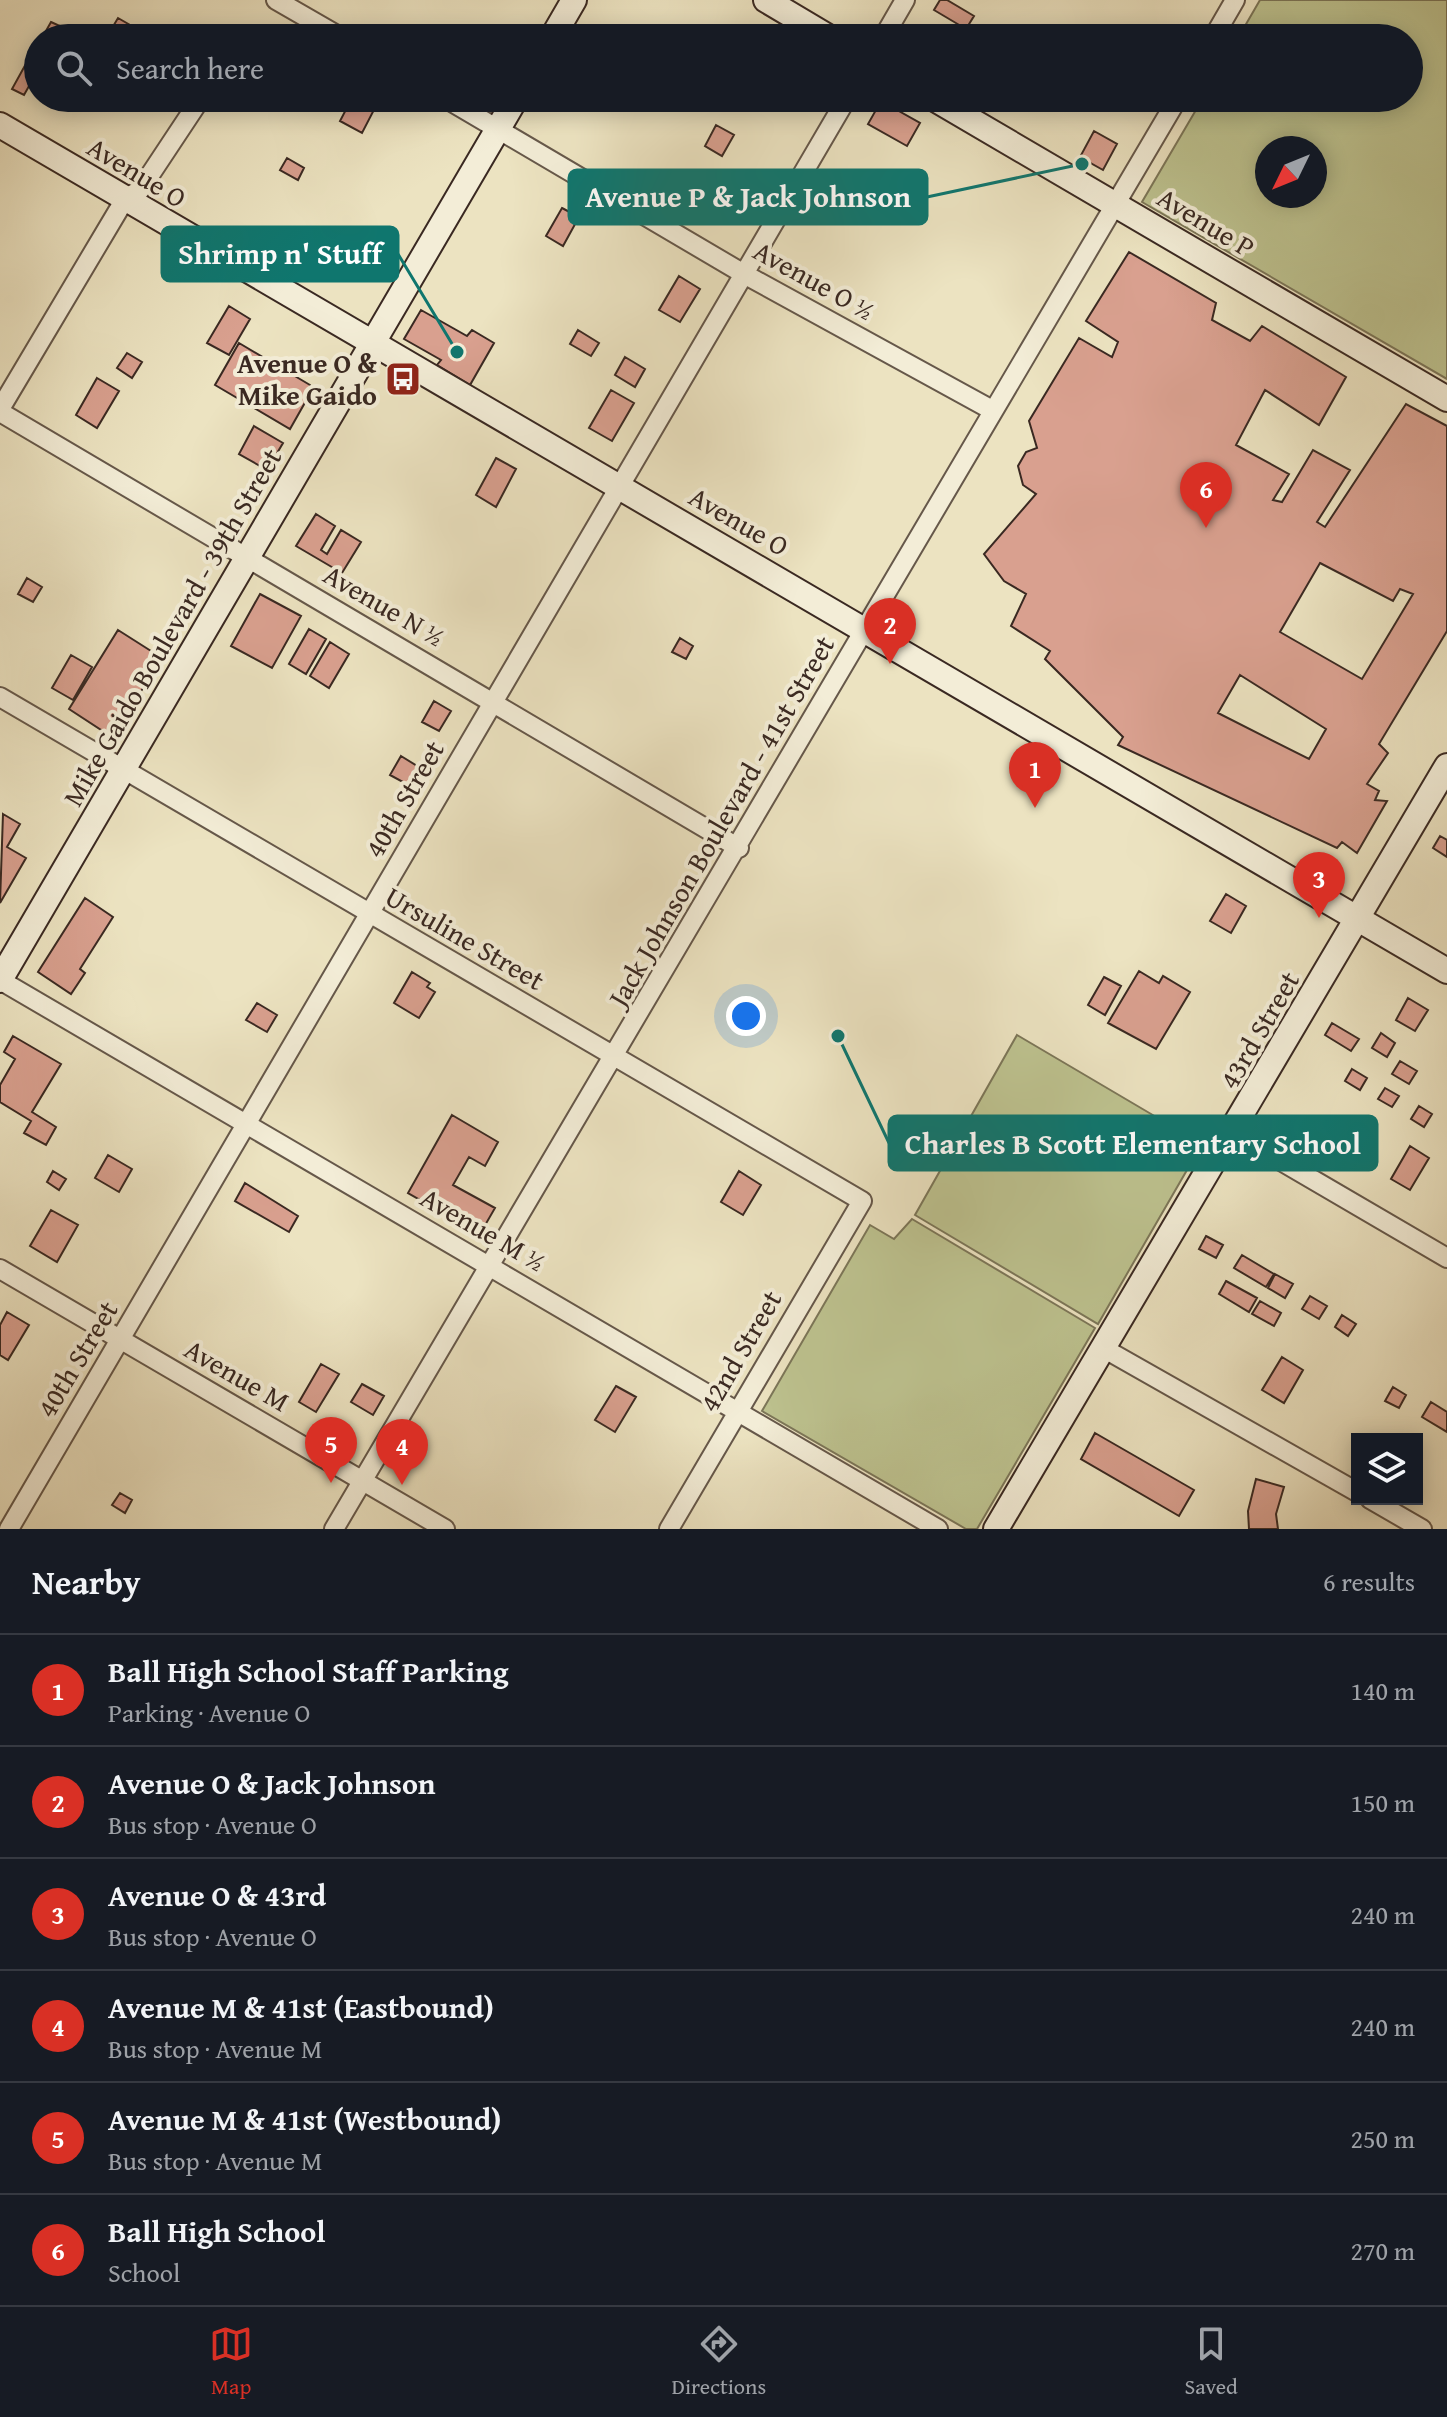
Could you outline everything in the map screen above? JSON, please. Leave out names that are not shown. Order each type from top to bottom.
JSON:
[{"type":"main road","points":[[560,24],[574,0]]},
{"type":"main road","points":[[766,0],[806,24]]},
{"type":"main road","name":"Mike Gaido Boulevard - 39th Street","points":[[0,980],[508,112]]},
{"type":"main road","name":"Avenue P","points":[[957,112],[1447,399]]},
{"type":"main road","name":"Avenue O","points":[[0,125],[1447,971]]},
{"type":"main road","name":"43rd Street","points":[[996,1529],[1167,1236],[1233,1133],[1447,766]]},
{"type":"street","points":[[276,0],[318,24]]},
{"type":"street","points":[[891,24],[905,0]]},
{"type":"street","points":[[1221,24],[1235,0]]},
{"type":"street","points":[[0,411],[125,199],[140,190],[192,112]]},
{"type":"street","name":"Avenue O ½","points":[[469,112],[744,274],[992,410]]},
{"type":"street","name":"40th Street","points":[[9,1529],[248,1126],[839,112]]},
{"type":"street","name":"Jack Johnson Boulevard - 41st Street","points":[[334,1529],[739,848],[992,410],[1170,112]]},
{"type":"street","name":"Avenue N ½","points":[[0,411],[739,848]]},
{"type":"street","name":"Ursuline Street","points":[[0,697],[862,1201]]},
{"type":"street","name":"Avenue M ½","points":[[0,980],[938,1529]]},
{"type":"street","points":[[1233,1133],[1447,1258]]},
{"type":"street","name":"42nd Street","points":[[669,1529],[862,1201]]},
{"type":"street","name":"Avenue M","points":[[0,1269],[445,1529]]},
{"type":"street","points":[[1103,1348],[1351,1489]]},
{"type":"street","points":[[1380,1505],[1422,1529]]},
{"type":"green space","points":[[1260,0],[1447,0],[1447,379],[1142,202],[1195,112],[1423,112],[1423,24],[1246,24]]},
{"type":"green space","points":[[1017,1035],[1202,1144],[1098,1324],[915,1215]]},
{"type":"green space","points":[[912,1219],[1095,1328],[977,1529],[966,1529],[762,1411],[870,1225],[894,1239]]},
{"type":"building","points":[[940,0],[947,0],[974,16],[969,24],[958,24],[934,10]]},
{"type":"building","points":[[118,18],[128,24],[114,24]]},
{"type":"building","points":[[24,67],[24,95],[12,89]]},
{"type":"building","points":[[345,112],[373,112],[362,133],[340,121]]},
{"type":"building","points":[[875,112],[900,112],[920,123],[907,146],[868,124]]},
{"type":"building","points":[[716,125],[734,135],[722,156],[705,146]]},
{"type":"building","points":[[1094,131],[1117,144],[1103,170],[1080,157]]},
{"type":"building","points":[[287,158],[304,168],[298,180],[280,170]]},
{"type":"building","points":[[562,208],[579,217],[563,246],[546,236]]},
{"type":"building","points":[[1129,252],[1216,303],[1212,320],[1250,341],[1262,326],[1346,377],[1319,425],[1265,390],[1236,445],[1289,474],[1273,500],[1282,502],[1313,450],[1350,470],[1317,522],[1325,527],[1406,404],[1447,426],[1447,631],[1379,744],[1388,753],[1367,784],[1379,791],[1375,800],[1387,801],[1357,853],[1342,842],[1337,848],[1118,745],[1123,737],[1045,659],[1050,651],[1011,626],[1026,594],[1004,581],[984,554],[1036,494],[1023,485],[1018,466],[1026,452],[1037,448],[1029,421],[1079,338],[1112,357],[1118,342],[1086,321]],"holes":[[[1320,563],[1393,601],[1400,589],[1413,594],[1362,679],[1280,632]],[[1240,675],[1326,729],[1309,759],[1218,713]]]},
{"type":"building","points":[[679,276],[700,289],[680,322],[659,310]]},
{"type":"building","points":[[229,306],[250,319],[229,355],[207,343]]},
{"type":"building","points":[[421,310],[467,336],[472,330],[494,343],[470,385],[437,365],[441,360],[404,339]]},
{"type":"building","points":[[578,330],[599,343],[591,356],[570,344]]},
{"type":"building","points":[[239,343],[310,385],[311,392],[290,429],[215,385]]},
{"type":"building","points":[[127,353],[142,362],[132,378],[117,368]]},
{"type":"building","points":[[625,357],[645,369],[635,387],[615,375]]},
{"type":"building","points":[[97,378],[119,391],[97,428],[76,415]]},
{"type":"building","points":[[611,390],[634,403],[612,441],[589,428]]},
{"type":"building","points":[[254,426],[283,443],[267,470],[239,454]]},
{"type":"building","points":[[496,458],[516,469],[496,507],[476,495]]},
{"type":"building","points":[[316,514],[335,526],[321,550],[327,554],[341,530],[361,542],[342,573],[296,546]]},
{"type":"building","points":[[27,578],[42,587],[33,602],[18,594]]},
{"type":"building","points":[[260,594],[301,616],[272,668],[231,646]]},
{"type":"building","points":[[309,629],[326,639],[306,674],[289,664]]},
{"type":"building","points":[[118,630],[162,658],[112,737],[69,709]]},
{"type":"building","points":[[680,638],[693,646],[686,659],[672,652]]},
{"type":"building","points":[[330,642],[349,654],[329,688],[310,676]]},
{"type":"building","points":[[71,655],[92,667],[73,700],[52,688]]},
{"type":"building","points":[[434,701],[451,711],[439,731],[422,722]]},
{"type":"building","points":[[401,756],[422,769],[412,787],[390,775]]},
{"type":"building","points":[[3,814],[20,824],[7,847],[26,858],[0,903]]},
{"type":"building","points":[[1440,836],[1447,840],[1447,857],[1433,848]]},
{"type":"building","points":[[1226,894],[1246,906],[1231,933],[1210,921]]},
{"type":"building","points":[[85,898],[113,917],[80,969],[85,973],[71,994],[38,972]]},
{"type":"building","points":[[1139,971],[1159,983],[1163,976],[1190,992],[1156,1049],[1108,1023]]},
{"type":"building","points":[[412,972],[430,983],[427,987],[435,992],[419,1018],[394,1003]]},
{"type":"building","points":[[1104,977],[1121,986],[1105,1015],[1088,1005]]},
{"type":"building","points":[[1408,998],[1428,1010],[1415,1031],[1396,1020]]},
{"type":"building","points":[[257,1003],[277,1015],[267,1032],[246,1020]]},
{"type":"building","points":[[1332,1023],[1359,1039],[1351,1051],[1325,1035]]},
{"type":"building","points":[[1381,1033],[1395,1043],[1387,1057],[1372,1048]]},
{"type":"building","points":[[13,1036],[61,1064],[32,1112],[56,1127],[46,1145],[24,1133],[31,1121],[0,1102],[0,1085],[15,1059],[4,1052]]},
{"type":"building","points":[[1400,1061],[1417,1071],[1409,1084],[1392,1074]]},
{"type":"building","points":[[1352,1069],[1367,1078],[1360,1090],[1345,1081]]},
{"type":"building","points":[[1385,1088],[1399,1096],[1392,1107],[1378,1099]]},
{"type":"building","points":[[1419,1106],[1432,1114],[1424,1127],[1411,1119]]},
{"type":"building","points":[[452,1115],[498,1142],[485,1166],[469,1157],[453,1185],[495,1208],[480,1234],[408,1193]]},
{"type":"building","points":[[1410,1146],[1429,1158],[1410,1190],[1391,1179]]},
{"type":"building","points":[[108,1155],[132,1169],[119,1192],[95,1178]]},
{"type":"building","points":[[53,1171],[66,1179],[59,1190],[47,1182]]},
{"type":"building","points":[[739,1171],[761,1185],[743,1215],[721,1202]]},
{"type":"building","points":[[245,1183],[298,1216],[289,1232],[235,1201]]},
{"type":"building","points":[[51,1210],[78,1225],[57,1262],[30,1246]]},
{"type":"building","points":[[1206,1236],[1223,1245],[1216,1258],[1199,1249]]},
{"type":"building","points":[[1242,1255],[1274,1274],[1266,1287],[1234,1268]]},
{"type":"building","points":[[1275,1274],[1293,1284],[1285,1298],[1268,1288]]},
{"type":"building","points":[[1226,1281],[1257,1298],[1249,1312],[1219,1294]]},
{"type":"building","points":[[1310,1296],[1327,1306],[1319,1319],[1302,1309]]},
{"type":"building","points":[[1260,1301],[1281,1313],[1274,1326],[1252,1314]]},
{"type":"building","points":[[7,1312],[29,1325],[8,1360],[0,1355],[0,1325]]},
{"type":"building","points":[[1342,1315],[1356,1324],[1348,1336],[1335,1327]]},
{"type":"building","points":[[1282,1357],[1303,1370],[1284,1403],[1262,1390]]},
{"type":"building","points":[[321,1364],[339,1374],[316,1412],[299,1402]]},
{"type":"building","points":[[362,1384],[384,1396],[373,1415],[351,1402]]},
{"type":"building","points":[[616,1386],[636,1397],[615,1432],[595,1420]]},
{"type":"building","points":[[1393,1387],[1406,1395],[1399,1408],[1385,1401]]},
{"type":"building","points":[[1431,1402],[1447,1412],[1447,1432],[1422,1417]]},
{"type":"building","points":[[1095,1433],[1194,1490],[1179,1516],[1081,1459]]},
{"type":"building","points":[[1256,1479],[1284,1487],[1276,1514],[1278,1529],[1249,1529],[1248,1511]]},
{"type":"building","points":[[120,1493],[132,1500],[125,1513],[112,1505]]},
{"type":"place","name":"Avenue P & Jack Johnson","points":[[1082,164]]},
{"type":"place","name":"Shrimp n' Stuff","points":[[457,352]]},
{"type":"place","name":"Avenue O & Mike Gaido","points":[[403,379]]},
{"type":"place","name":"Ball High School","points":[[1206,528]]},
{"type":"place","name":"Avenue O & Jack Johnson","points":[[890,664]]},
{"type":"place","name":"Ball High School Staff Parking","points":[[1035,808]]},
{"type":"place","name":"Avenue O & 43rd","points":[[1319,918]]},
{"type":"place","name":"Charles B Scott Elementary School","points":[[838,1036]]},
{"type":"place","name":"Avenue M & 41st (Westbound)","points":[[331,1483]]},
{"type":"place","name":"Avenue M & 41st (Eastbound)","points":[[402,1485]]}]
